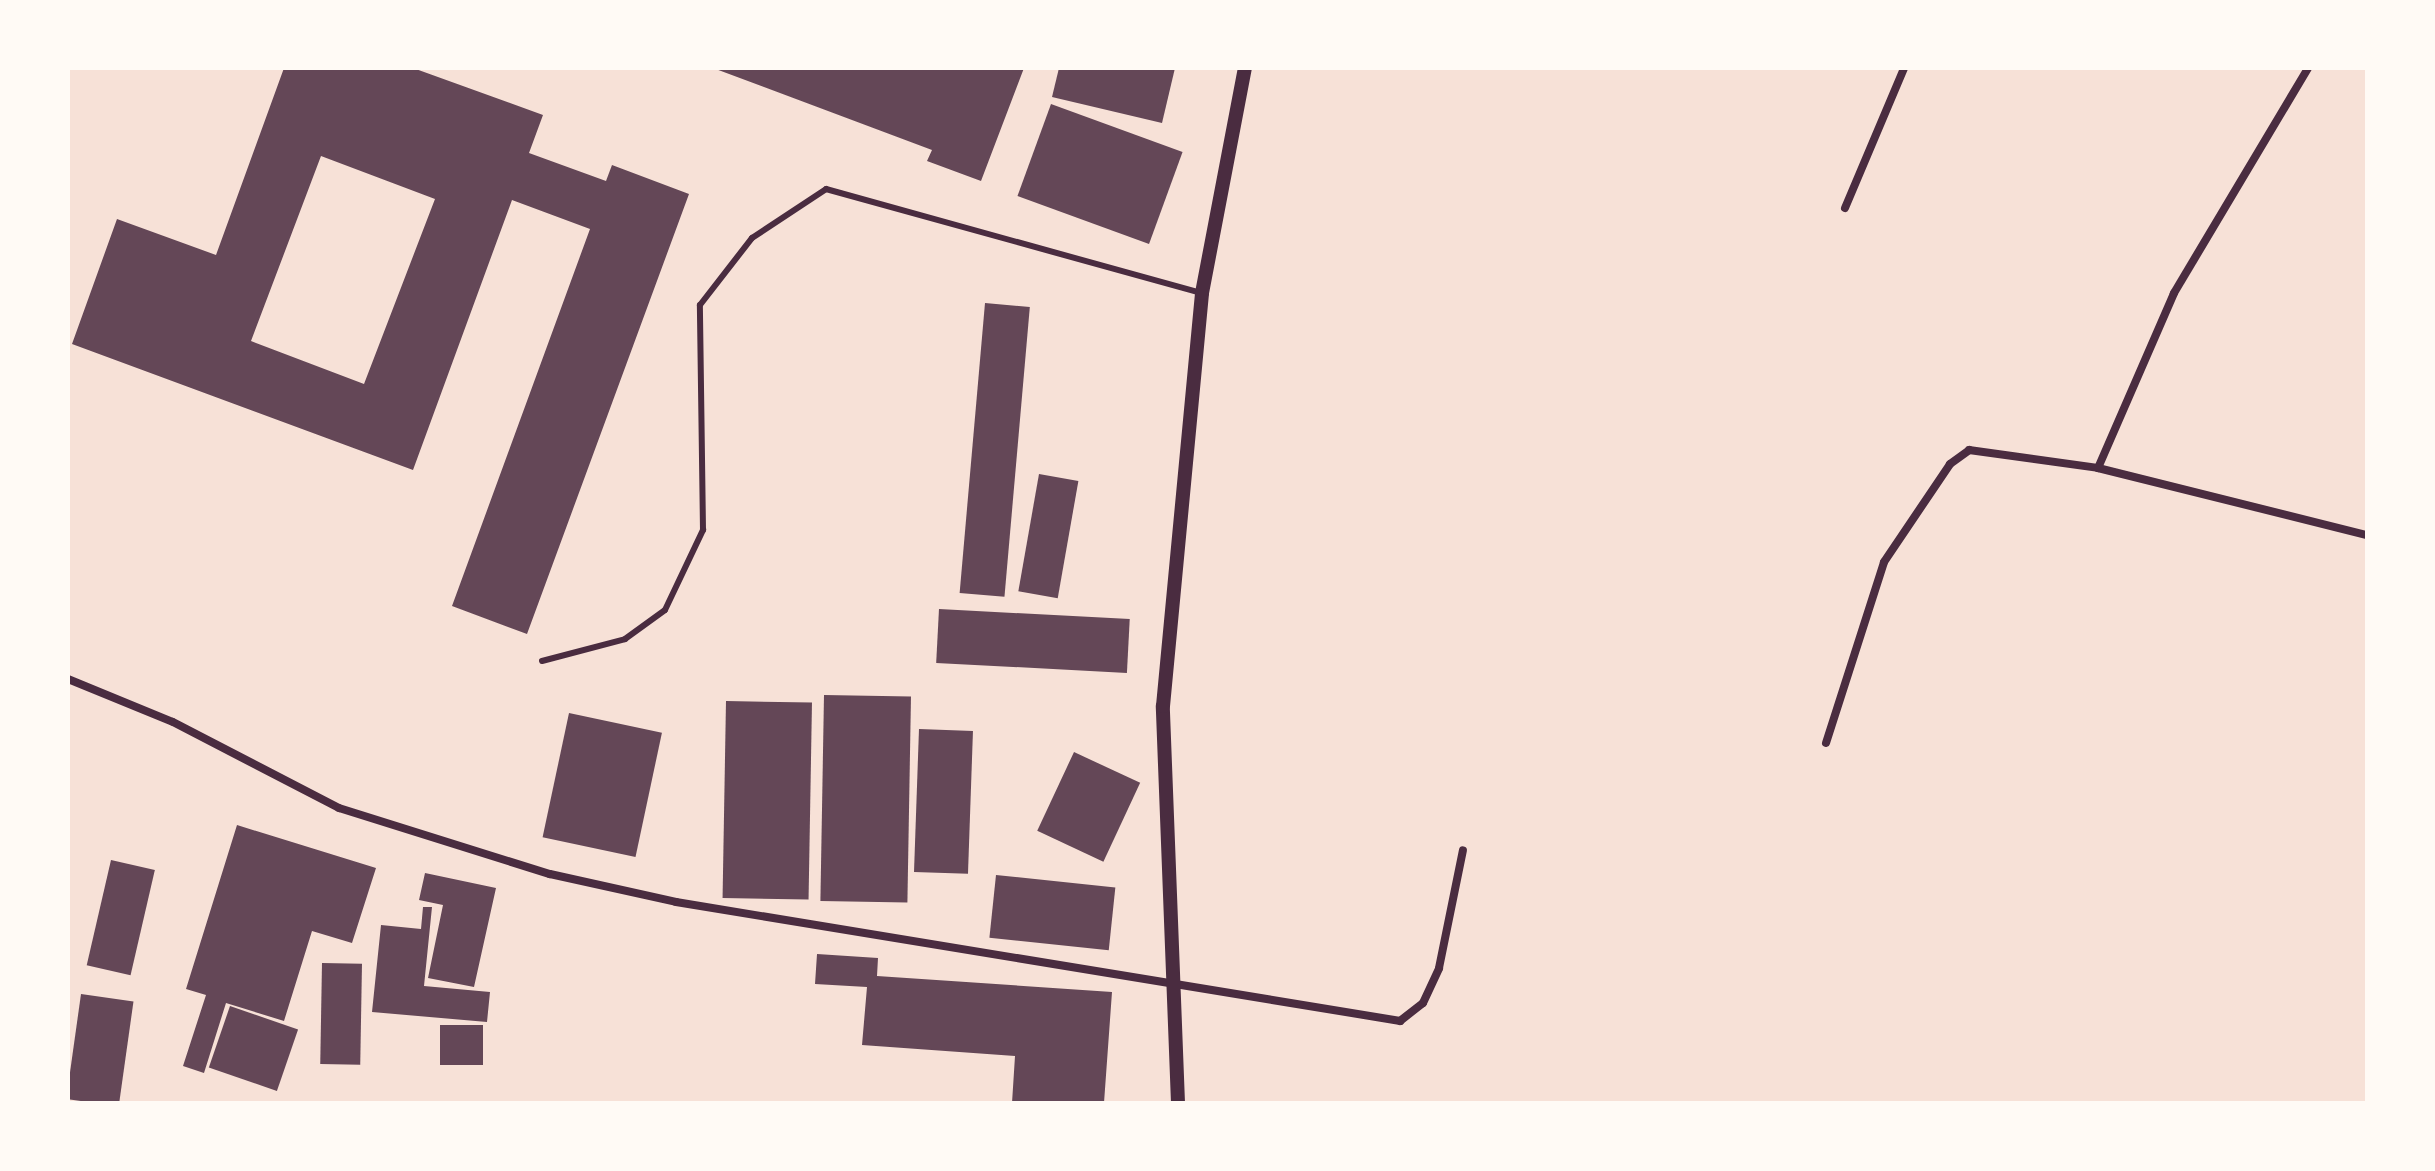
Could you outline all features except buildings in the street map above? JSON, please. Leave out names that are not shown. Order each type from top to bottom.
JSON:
[{"type":"street","points":[[1178,1103],[1163,706],[1202,293],[1245,68]]},
{"type":"street","points":[[1845,208],[1904,68]]},
{"type":"street","points":[[2098,468],[2174,293],[2308,68]]},
{"type":"street","points":[[1826,743],[1884,562],[1950,464],[1969,450],[2098,468],[2367,535]]},
{"type":"street","points":[[68,679],[173,722],[339,808],[550,874],[676,902],[1173,980],[1400,1021],[1423,1003],[1439,968],[1463,850]]},
{"type":"lane","points":[[542,661],[625,639],[665,610],[703,530],[700,305],[752,238],[826,189],[1202,293]]}]
